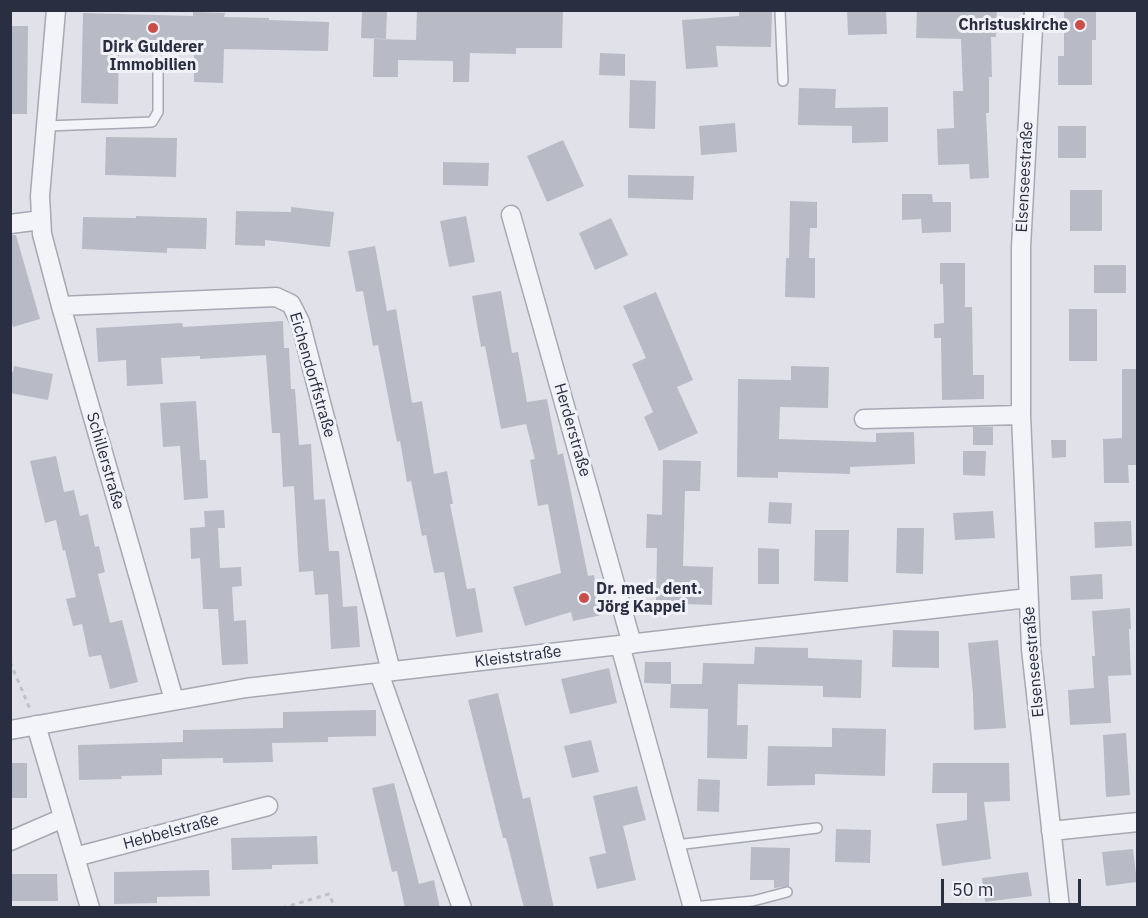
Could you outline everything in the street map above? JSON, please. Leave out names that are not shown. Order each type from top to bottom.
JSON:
[{"type":"street","name":"Schillerstraße","points":[[56,10],[40,196],[44,247],[174,700]]},
{"type":"street","name":"Elsenseestraße","points":[[1034,10],[1021,247],[1021,415],[1028,598],[1036,703],[1060,908]]},
{"type":"street","name":"Herderstraße","points":[[511,216],[626,644],[693,907]]},
{"type":"street","points":[[10,225],[41,220]]},
{"type":"street","name":"Eichendorffstraße","points":[[61,306],[276,297],[291,304],[300,322],[385,672],[462,908]]},
{"type":"street","points":[[864,419],[1021,415]]},
{"type":"street","name":"Kleiststraße","points":[[10,730],[246,688],[1028,598]]},
{"type":"street","points":[[36,725],[90,908]]},
{"type":"street","name":"Hebbelstraße","points":[[75,857],[268,807]]},
{"type":"street","points":[[10,841],[63,818]]},
{"type":"street","points":[[1051,831],[1137,822]]},
{"type":"lane","points":[[780,10],[783,81]]},
{"type":"lane","points":[[46,126],[152,122],[158,112],[158,65]]},
{"type":"lane","points":[[676,845],[817,828]]},
{"type":"lane","points":[[693,907],[753,901],[787,892]]},
{"type":"path","points":[[10,662],[36,725]]},
{"type":"path","points":[[282,908],[329,894],[335,908]]},
{"type":"building","points":[[417,10],[563,10],[562,48],[516,48],[516,54],[470,53],[469,82],[453,82],[453,61],[398,60],[398,77],[373,77],[374,39],[416,40]]},
{"type":"building","points":[[739,10],[772,10],[771,47],[716,46],[718,67],[686,69],[682,20],[739,16]]},
{"type":"building","points":[[847,10],[886,10],[887,34],[848,35]]},
{"type":"building","points":[[917,10],[997,10],[996,37],[991,37],[992,77],[989,77],[989,113],[986,113],[989,178],[970,179],[969,164],[938,165],[937,129],[954,128],[953,91],[963,91],[961,39],[916,38]]},
{"type":"building","points":[[1064,10],[1096,10],[1096,40],[1092,40],[1092,85],[1058,85],[1058,56],[1064,56]]},
{"type":"building","points":[[362,11],[387,12],[386,39],[361,38]]},
{"type":"building","points":[[193,12],[225,13],[224,17],[329,22],[328,51],[224,49],[223,83],[194,82],[194,47],[119,46],[118,104],[81,103],[83,13],[193,16]]},
{"type":"building","points":[[10,26],[28,26],[27,114],[10,114]]},
{"type":"building","points":[[600,53],[625,54],[625,76],[599,75]]},
{"type":"building","points":[[630,80],[656,81],[655,129],[629,128]]},
{"type":"building","points":[[799,88],[836,89],[835,108],[888,107],[888,142],[852,143],[852,126],[798,125]]},
{"type":"building","points":[[735,123],[737,152],[701,155],[699,126]]},
{"type":"building","points":[[1058,126],[1086,126],[1086,158],[1058,158]]},
{"type":"building","points":[[106,137],[177,138],[176,177],[105,175]]},
{"type":"building","points":[[563,140],[584,186],[547,202],[527,156]]},
{"type":"building","points":[[443,162],[489,163],[488,186],[443,185]]},
{"type":"building","points":[[628,175],[694,176],[693,200],[628,198]]},
{"type":"building","points":[[1070,190],[1102,190],[1102,231],[1070,231]]},
{"type":"building","points":[[902,194],[932,194],[933,202],[951,202],[951,232],[922,233],[921,219],[902,220]]},
{"type":"building","points":[[790,201],[817,202],[817,228],[810,228],[809,258],[815,258],[815,298],[785,297],[786,258],[789,258]]},
{"type":"building","points":[[291,207],[334,212],[330,247],[265,240],[265,246],[235,245],[236,211],[291,212]]},
{"type":"building","points":[[136,216],[207,218],[206,249],[167,248],[167,253],[82,249],[83,217],[136,218]]},
{"type":"building","points":[[466,216],[475,262],[449,267],[440,221]]},
{"type":"building","points":[[611,218],[628,255],[595,270],[579,233]]},
{"type":"building","points":[[10,235],[16,235],[40,319],[13,327],[10,317]]},
{"type":"building","points":[[375,246],[387,311],[396,309],[412,403],[422,401],[434,474],[447,471],[453,504],[450,504],[467,589],[475,588],[483,632],[456,637],[444,572],[434,573],[426,535],[422,536],[411,481],[407,482],[400,441],[397,442],[378,345],[373,346],[363,291],[356,292],[348,251]]},
{"type":"building","points":[[940,263],[965,263],[965,307],[972,307],[973,375],[984,375],[984,399],[942,400],[941,338],[934,338],[934,324],[944,323]]},
{"type":"building","points":[[1094,265],[1126,265],[1126,293],[1094,293]]},
{"type":"building","points":[[501,291],[512,353],[518,352],[527,402],[547,399],[558,455],[563,453],[588,576],[594,575],[602,615],[573,621],[571,612],[525,626],[513,587],[561,573],[548,504],[538,506],[530,460],[535,459],[526,424],[501,429],[485,346],[481,347],[472,296]]},
{"type":"building","points":[[656,292],[693,380],[677,387],[698,433],[659,451],[644,417],[653,412],[632,364],[646,358],[623,306]]},
{"type":"building","points":[[1069,309],[1097,309],[1097,361],[1069,361]]},
{"type":"building","points":[[283,321],[284,348],[289,348],[291,389],[295,389],[299,445],[311,444],[314,500],[325,499],[329,551],[339,551],[343,607],[357,606],[360,647],[331,649],[328,594],[315,595],[313,571],[299,572],[294,486],[283,487],[280,433],[272,433],[266,355],[200,359],[200,356],[161,358],[163,384],[127,386],[126,360],[98,362],[96,328],[182,323],[183,327]]},
{"type":"building","points":[[14,366],[53,374],[48,400],[10,393],[10,371],[13,372]]},
{"type":"building","points":[[791,366],[829,367],[828,408],[780,407],[779,439],[876,442],[876,433],[914,432],[915,464],[850,467],[850,474],[778,472],[778,478],[737,477],[738,379],[791,380]]},
{"type":"building","points":[[1122,369],[1137,369],[1137,465],[1128,465],[1129,483],[1104,483],[1103,439],[1122,438]]},
{"type":"building","points":[[196,401],[200,460],[206,460],[208,498],[184,500],[180,446],[163,447],[160,403]]},
{"type":"building","points":[[973,427],[993,427],[993,445],[973,445]]},
{"type":"building","points":[[1051,440],[1066,440],[1066,457],[1052,458]]},
{"type":"building","points":[[963,451],[986,451],[985,476],[963,475]]},
{"type":"building","points":[[56,456],[64,492],[74,490],[80,516],[88,514],[95,547],[99,546],[105,572],[98,574],[110,623],[122,620],[138,682],[110,689],[101,655],[89,657],[82,624],[73,626],[66,599],[76,597],[65,550],[63,551],[56,520],[45,523],[30,461]]},
{"type":"building","points":[[663,460],[701,461],[700,491],[685,491],[683,566],[713,567],[712,605],[656,603],[657,548],[646,548],[647,514],[662,515]]},
{"type":"building","points":[[769,502],[792,503],[791,524],[768,523]]},
{"type":"building","points":[[224,510],[225,528],[218,528],[220,568],[241,567],[242,586],[232,587],[234,621],[246,620],[248,664],[222,665],[218,609],[203,609],[200,558],[191,559],[190,528],[205,527],[204,511]]},
{"type":"building","points":[[993,511],[995,538],[955,540],[953,513]]},
{"type":"building","points":[[1131,521],[1132,546],[1095,548],[1094,522]]},
{"type":"building","points":[[897,528],[924,528],[923,574],[896,573]]},
{"type":"building","points":[[815,530],[849,530],[848,582],[814,581]]},
{"type":"building","points":[[758,548],[779,549],[779,584],[758,584]]},
{"type":"building","points":[[1102,574],[1103,599],[1071,600],[1070,576]]},
{"type":"building","points":[[1130,608],[1131,675],[1108,676],[1111,723],[1070,725],[1068,690],[1094,688],[1092,656],[1095,656],[1092,611]]},
{"type":"building","points":[[893,630],[939,631],[939,668],[892,667]]},
{"type":"building","points":[[998,640],[1006,728],[974,730],[968,643]]},
{"type":"building","points":[[755,647],[808,648],[808,658],[862,660],[861,698],[823,697],[823,686],[738,684],[737,725],[748,725],[747,759],[707,758],[708,709],[670,708],[671,684],[702,684],[703,663],[754,664]]},
{"type":"building","points":[[645,662],[671,662],[671,684],[644,683]]},
{"type":"building","points":[[609,668],[617,703],[570,714],[561,679]]},
{"type":"building","points":[[498,693],[523,799],[530,797],[554,908],[524,908],[506,838],[503,838],[468,700]]},
{"type":"building","points":[[376,710],[376,736],[328,737],[328,742],[272,743],[273,762],[223,763],[223,758],[162,759],[162,775],[79,780],[78,745],[183,742],[183,730],[283,728],[283,712]]},
{"type":"building","points":[[832,728],[886,729],[885,776],[815,774],[815,785],[767,786],[768,746],[832,747]]},
{"type":"building","points":[[1126,733],[1130,795],[1106,797],[1103,735]]},
{"type":"building","points":[[591,740],[599,772],[572,778],[564,746]]},
{"type":"building","points":[[10,763],[27,763],[27,798],[10,798]]},
{"type":"building","points":[[933,763],[1009,763],[1010,801],[984,802],[991,859],[942,866],[936,824],[967,820],[967,793],[932,793]]},
{"type":"building","points":[[698,779],[720,780],[719,812],[697,811]]},
{"type":"building","points":[[394,783],[419,884],[434,880],[440,908],[405,908],[397,871],[392,872],[372,788]]},
{"type":"building","points":[[637,786],[646,820],[623,826],[636,880],[597,889],[589,857],[606,853],[593,796]]},
{"type":"building","points":[[836,829],[871,830],[870,863],[835,862]]},
{"type":"building","points":[[317,836],[318,864],[272,865],[272,869],[232,870],[231,838]]},
{"type":"building","points":[[751,847],[790,848],[789,886],[774,888],[774,880],[750,880]]},
{"type":"building","points":[[1133,849],[1137,882],[1106,886],[1102,852]]},
{"type":"building","points":[[209,870],[210,896],[157,897],[157,903],[114,904],[114,872]]},
{"type":"building","points":[[1028,872],[1032,896],[985,902],[982,878]]},
{"type":"building","points":[[10,874],[57,874],[58,901],[10,901]]},
{"type":"place","name":"Christuskirche","points":[[1080,25]]},
{"type":"place","name":"Dirk Gulderer Immobilien","points":[[153,28]]},
{"type":"place","name":"Dr. med. dent. Jörg Kappei","points":[[584,598]]}]
